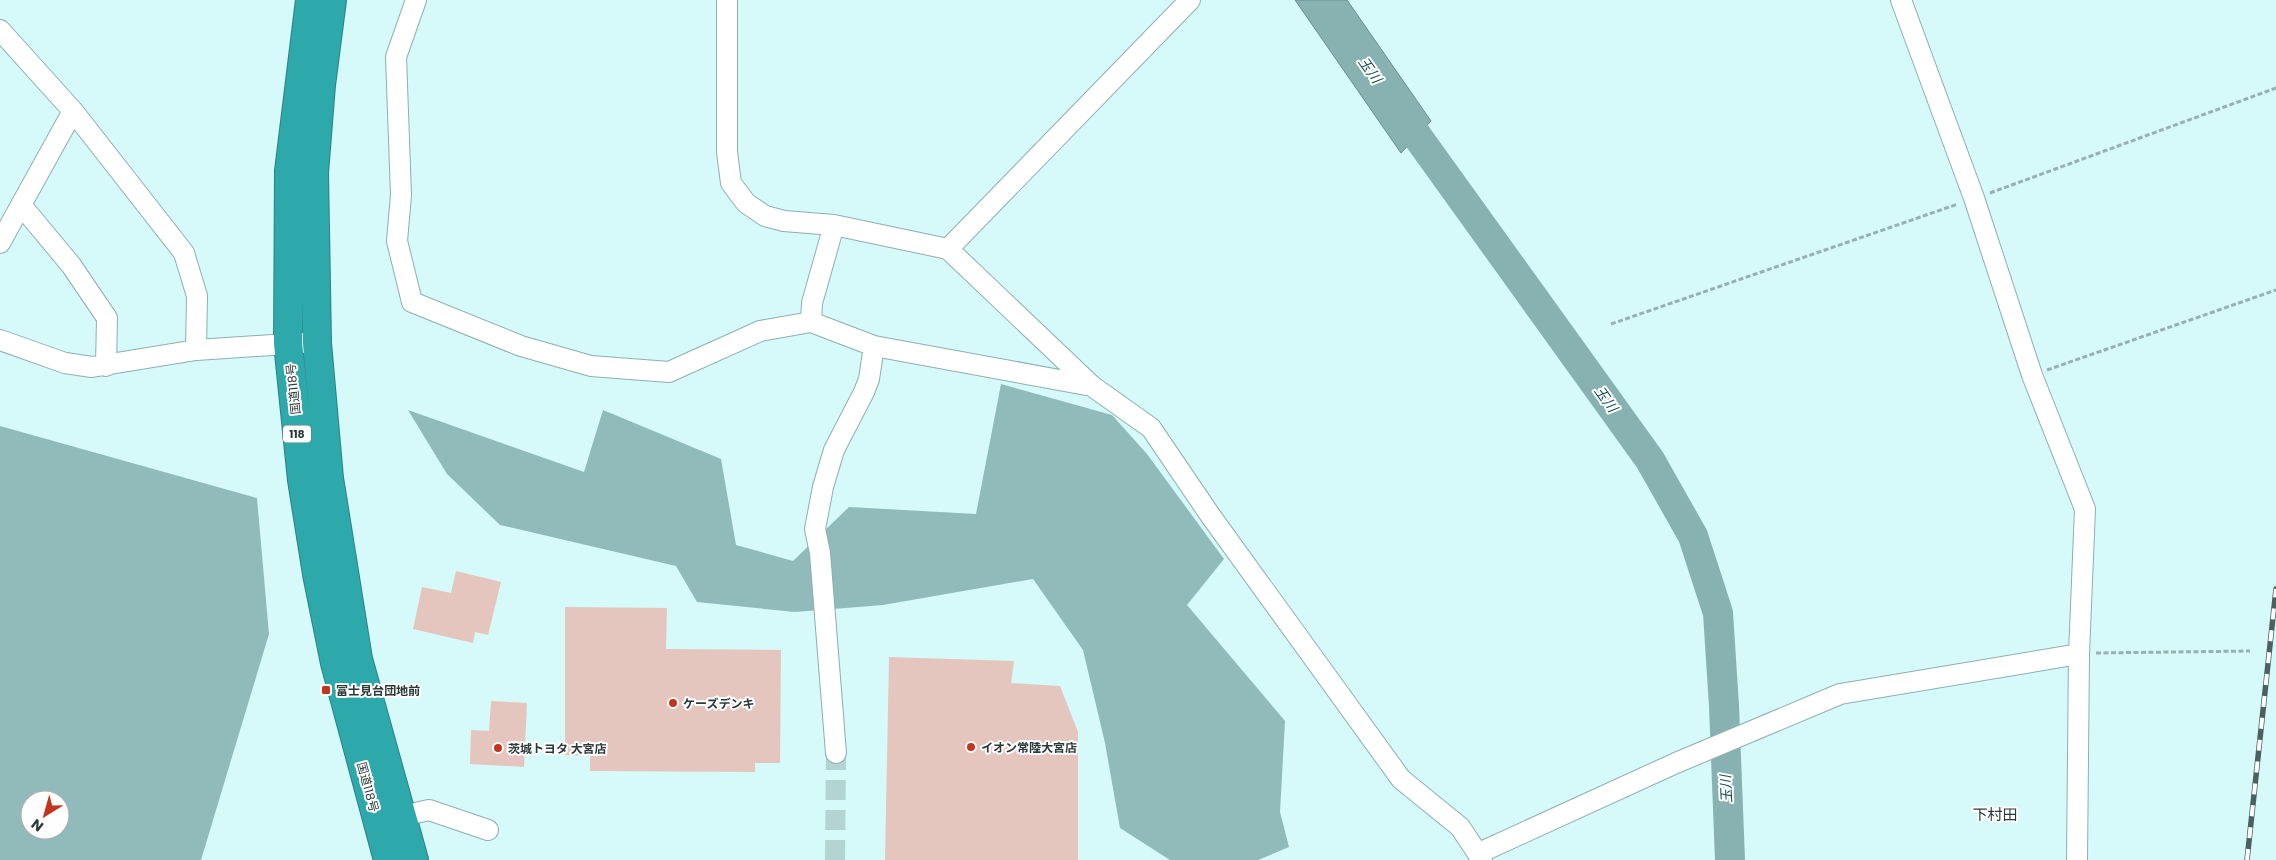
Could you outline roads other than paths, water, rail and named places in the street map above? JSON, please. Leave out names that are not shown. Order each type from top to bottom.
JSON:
[{"type":"highway","name":"国道118号","points":[[310,0],[288,171],[288,343],[302,480],[317,574],[335,663],[388,860]]},
{"type":"highway","name":"国道118号","points":[[332,0],[321,85],[314,174],[317,343],[329,478],[358,659],[414,860]]},
{"type":"street","points":[[416,0],[396,57],[401,195],[397,241],[412,302],[522,346],[591,366],[669,372],[760,331],[811,322],[874,346],[1092,386]]},
{"type":"street","points":[[727,0],[727,152],[731,183],[746,203],[765,216],[784,222],[834,225],[948,249],[1092,386],[1151,428],[1210,515],[1400,779],[1460,826],[1480,856],[1676,763],[1840,694],[2079,654]]},
{"type":"street","points":[[948,249],[1190,0]]},
{"type":"street","points":[[1901,0],[1974,198],[2032,375],[2085,509],[2079,654],[2077,860]]},
{"type":"street","points":[[0,30],[73,111],[184,254],[197,296],[196,350]]},
{"type":"street","points":[[0,243],[73,111]]},
{"type":"street","points":[[21,205],[71,264],[107,318],[106,366]]},
{"type":"street","points":[[811,322],[812,302],[834,225]]},
{"type":"street","points":[[0,340],[65,363],[92,367],[196,350],[288,343],[317,343]]},
{"type":"street","points":[[836,753],[820,553],[816,528],[823,487],[834,450],[869,379],[874,346]]},
{"type":"street","points":[[402,816],[430,810],[488,830]]},
{"type":"water","points":[[1295,0],[1347,0],[1431,121],[1401,153]]},
{"type":"waterway","name":"玉川","points":[[1394,104],[1650,460],[1693,536],[1718,613],[1730,860]]},
{"type":"tunnel","points":[[835,860],[836,753]]},
{"type":"railway","points":[[2247,860],[2276,589]]},
{"type":"place","name":"富士見台団地前","points":[[326,690]]},
{"type":"place","name":"ケーズデンキ","points":[[673,703]]},
{"type":"place","name":"イオン常陸大宮店","points":[[971,747]]},
{"type":"place","name":"茨城トヨタ 大宮店","points":[[498,748]]},
{"type":"district","name":"下村田","points":[[1995,814]]}]
